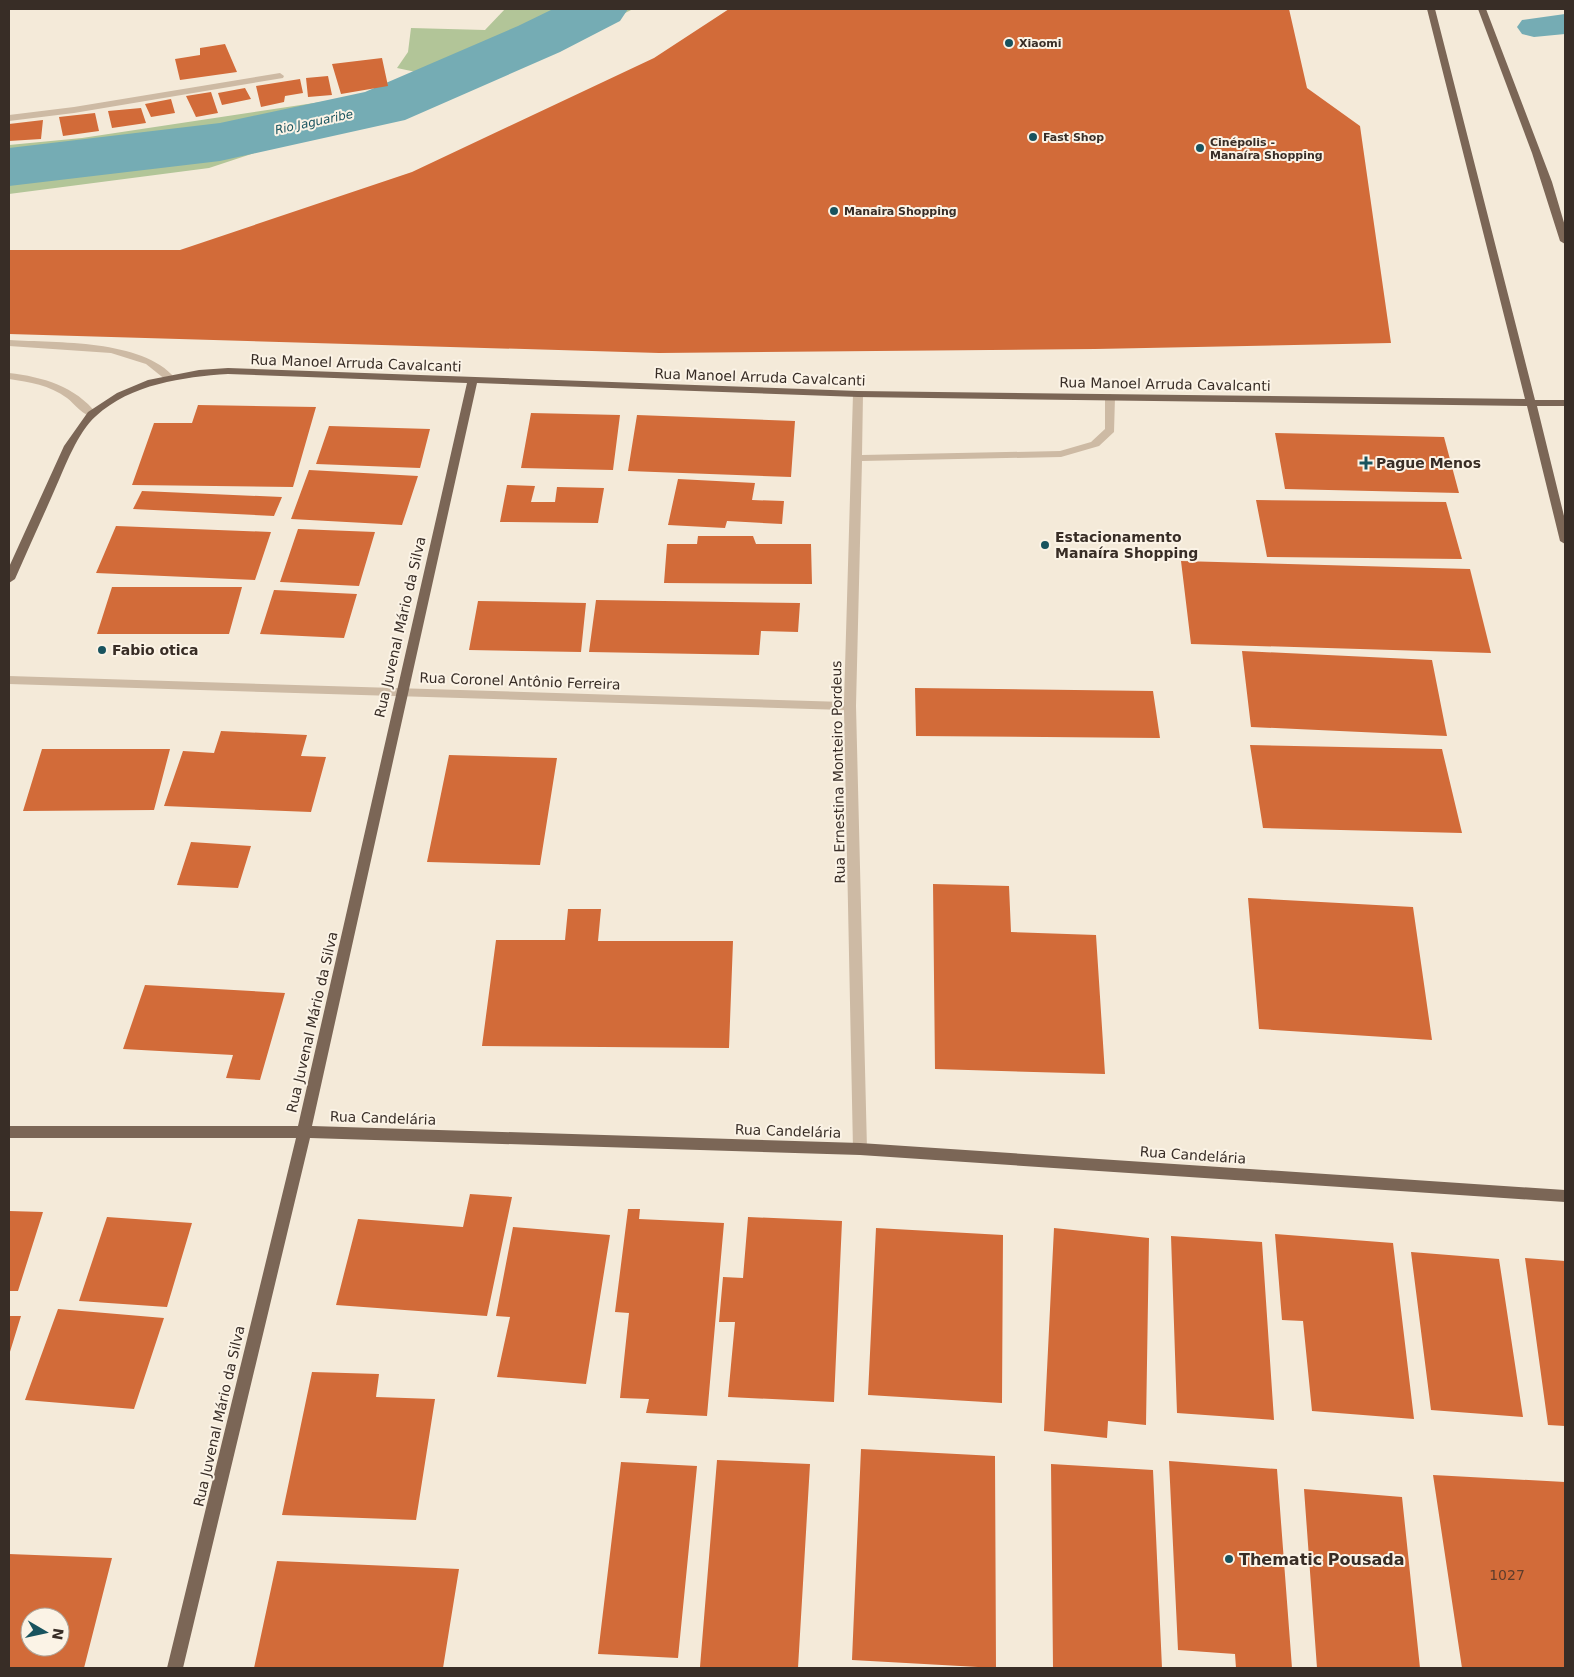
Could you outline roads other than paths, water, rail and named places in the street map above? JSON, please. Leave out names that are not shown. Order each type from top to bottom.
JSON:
[{"type":"main road","points":[[1431,9],[1533,402],[1565,541]]},
{"type":"main road","points":[[1482,9],[1501,65],[1558,214],[1565,241]]},
{"type":"main road","name":"Rua Manoel Arruda Cavalcanti","points":[[92,414],[121,395],[152,382],[228,371],[472,382],[858,394],[1565,403]]},
{"type":"main road","name":"Rua Juvenal Mário da Silva","points":[[175,1668],[304,1132],[472,382]]},
{"type":"main road","points":[[9,579],[69,446],[92,414]]},
{"type":"main road","name":"Rua Candelária","points":[[9,1132],[304,1132],[860,1149],[1565,1196]]},
{"type":"street","points":[[9,118],[74,110],[280,76]]},
{"type":"street","points":[[9,343],[112,350],[150,362],[170,378]]},
{"type":"street","points":[[9,376],[26,377],[60,387],[92,414]]},
{"type":"street","name":"Rua Ernestina Monteiro Pordeus","points":[[858,394],[850,706],[860,1149]]},
{"type":"street","points":[[856,458],[1061,454],[1095,444],[1110,430],[1110,397]]},
{"type":"street","name":"Rua Coronel Antônio Ferreira","points":[[9,680],[850,706]]},
{"type":"waterway","name":"Rio Jaguaribe","points":[[9,167],[220,142],[383,107],[539,39],[599,9]]},
{"type":"waterway","name":"Rio Jaguaribe","points":[[1534,27],[1565,24]]},
{"type":"place","name":"Xiaomi","points":[[1009,43]]},
{"type":"place","name":"Fast Shop","points":[[1033,137]]},
{"type":"place","name":"Cinépolis - Manaíra Shopping","points":[[1200,148]]},
{"type":"place","name":"Manaira Shopping","points":[[834,211]]},
{"type":"place","name":"Pague Menos","points":[[1366,463]]},
{"type":"place","name":"Estacionamento Manaíra Shopping","points":[[1045,545]]},
{"type":"place","name":"Fabio otica","points":[[102,650]]},
{"type":"place","name":"Thematic Pousada","points":[[1229,1559]]}]
